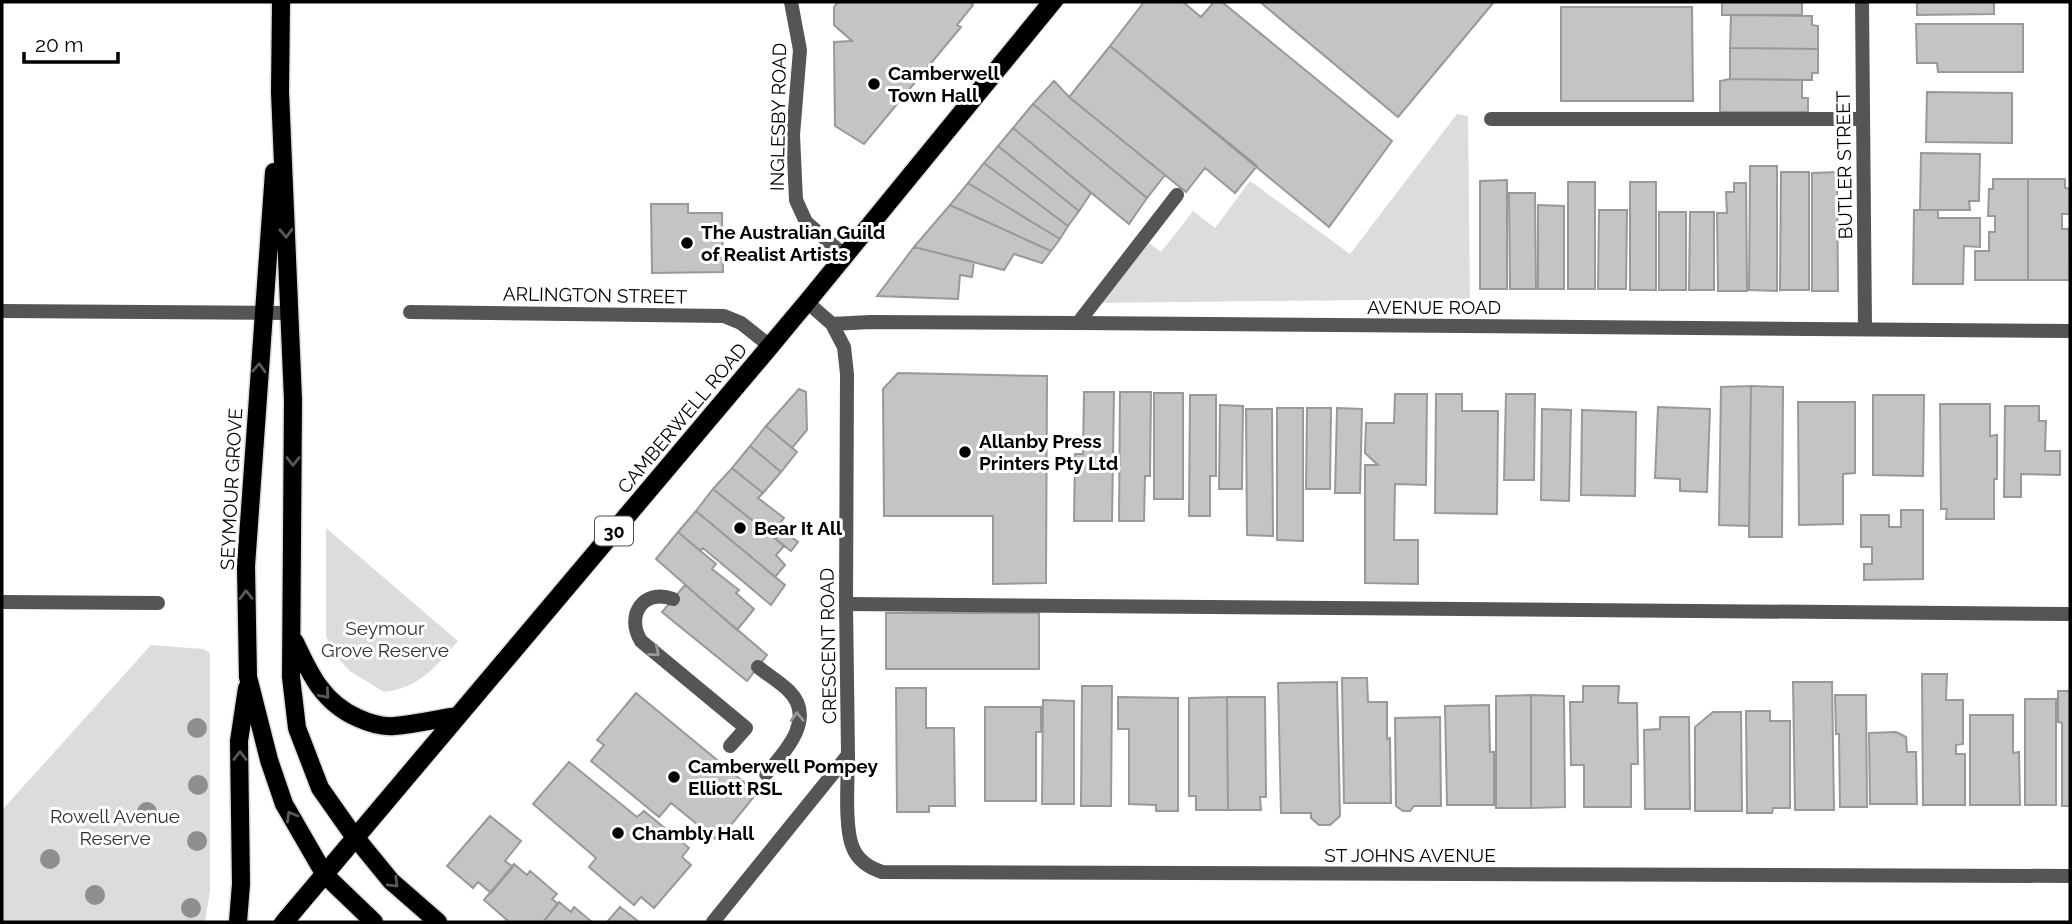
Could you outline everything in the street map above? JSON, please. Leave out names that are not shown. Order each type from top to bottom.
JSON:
[{"type":"main road","name":"SEYMOUR GROVE","points":[[281,2],[280,92],[293,400],[291,677],[297,728],[320,788],[356,838],[391,881],[438,922]]},
{"type":"main road","name":"CAMBERWELL ROAD","points":[[285,922],[807,302],[1052,2]]},
{"type":"main road","name":"SEYMOUR GROVE","points":[[280,92],[246,566],[248,677],[269,760],[284,804],[325,875],[374,922]]},
{"type":"main road","points":[[292,635],[312,679],[329,701],[347,713],[364,721],[392,726],[458,716]]},
{"type":"main road","points":[[238,922],[239,741],[248,677]]},
{"type":"street","name":"INGLESBY ROAD","points":[[791,2],[800,50],[793,135],[796,200],[806,222],[844,255]]},
{"type":"street","name":"BUTLER STREET","points":[[1861,2],[1865,328]]},
{"type":"street","points":[[1491,119],[1862,119]]},
{"type":"street","points":[[1078,323],[1177,195]]},
{"type":"street","points":[[807,302],[832,324]]},
{"type":"street","points":[[2,311],[289,313]]},
{"type":"street","name":"ARLINGTON STREET","points":[[410,312],[724,316],[741,323],[770,346]]},
{"type":"street","name":"AVENUE ROAD","points":[[832,324],[1078,323],[2070,331]]},
{"type":"street","name":"CRESCENT ROAD","points":[[832,324],[843,344],[847,363],[848,755]]},
{"type":"street","points":[[673,599],[653,596],[646,600],[634,621],[636,632],[641,641],[746,728],[730,746]]},
{"type":"street","points":[[2,602],[158,603]]},
{"type":"street","points":[[846,604],[2070,614]]},
{"type":"street","points":[[758,667],[789,691],[799,713],[798,729],[793,741],[766,774]]},
{"type":"street","points":[[713,922],[848,755]]},
{"type":"street","name":"ST JOHNS AVENUE","points":[[848,755],[849,833],[853,848],[871,868],[881,872],[2070,876]]},
{"type":"green space","points":[[1457,114],[1468,116],[1470,299],[1089,303],[1140,236],[1161,252],[1193,211],[1215,228],[1250,181],[1350,254]]},
{"type":"green space","name":"Seymour Grove Reserve","points":[[326,528],[458,641],[434,668],[417,681],[384,692],[350,671],[335,655],[326,636]]},
{"type":"green space","name":"Rowell Avenue Reserve","points":[[151,645],[203,649],[210,653],[210,891],[205,922],[2,922],[2,810]]},
{"type":"building","name":"Camberwell Town Hall","points":[[838,2],[970,2],[973,5],[957,25],[961,27],[864,144],[835,126],[834,42],[852,41],[834,25],[834,7]]},
{"type":"building","points":[[1144,2],[1183,2],[1201,17],[1214,2],[1222,2],[1392,141],[1329,227],[1110,46]]},
{"type":"building","points":[[1260,2],[1494,2],[1398,117]]},
{"type":"building","points":[[1722,2],[1802,2],[1802,15],[1722,15]]},
{"type":"building","points":[[1917,2],[1994,2],[1994,14],[1917,15]]},
{"type":"building","points":[[1561,7],[1692,7],[1693,101],[1561,101]]},
{"type":"building","points":[[1731,15],[1812,16],[1812,25],[1818,26],[1818,49],[1730,48]]},
{"type":"building","points":[[1916,24],[2023,24],[2023,72],[1938,72],[1937,63],[1917,63]]},
{"type":"building","points":[[1110,46],[1257,166],[1235,193],[1205,168],[1186,192],[1069,97]]},
{"type":"building","points":[[1730,48],[1818,49],[1818,73],[1812,73],[1812,80],[1730,79]]},
{"type":"building","points":[[1802,80],[1802,98],[1808,98],[1808,112],[1720,112],[1720,81]]},
{"type":"building","points":[[1054,81],[1069,97],[1165,175],[1147,198],[1033,104]]},
{"type":"building","points":[[1927,92],[2012,93],[2012,143],[1926,142]]},
{"type":"building","points":[[1033,104],[1147,198],[1129,224],[1013,128]]},
{"type":"building","points":[[1013,128],[1091,193],[1079,211],[998,146]]},
{"type":"building","points":[[998,146],[1079,211],[1068,226],[984,163]]},
{"type":"building","points":[[1921,153],[1980,154],[1979,201],[1969,201],[1970,210],[1920,210]]},
{"type":"building","points":[[984,163],[1068,226],[1060,239],[968,183]]},
{"type":"building","points":[[1750,166],[1777,166],[1777,291],[1749,290]]},
{"type":"building","points":[[1781,172],[1809,172],[1809,290],[1780,290]]},
{"type":"building","points":[[1837,172],[1838,291],[1812,291],[1812,173]]},
{"type":"building","points":[[1993,179],[2028,179],[2028,280],[1975,280],[1975,251],[1989,251],[1989,232],[1995,232],[1995,216],[1988,216],[1989,189],[1993,189]]},
{"type":"building","points":[[2028,179],[2065,179],[2065,188],[2070,189],[2070,214],[2062,214],[2062,229],[2069,229],[2070,280],[2028,280]]},
{"type":"building","points":[[1507,180],[1507,289],[1480,289],[1480,181]]},
{"type":"building","points":[[1568,182],[1595,182],[1595,289],[1568,289]]},
{"type":"building","points":[[1630,182],[1656,182],[1656,290],[1630,290]]},
{"type":"building","points":[[968,183],[1060,239],[1051,251],[950,205]]},
{"type":"building","points":[[1734,183],[1746,183],[1747,291],[1718,291],[1717,213],[1727,213],[1726,192],[1734,192]]},
{"type":"building","points":[[1509,193],[1535,193],[1536,289],[1510,289]]},
{"type":"building","name":"The Australian Guild of Realist Artists","points":[[651,204],[688,204],[688,213],[722,213],[723,272],[652,273]]},
{"type":"building","points":[[950,205],[1051,251],[1042,263],[1014,254],[1004,270],[914,247]]},
{"type":"building","points":[[1538,205],[1564,206],[1564,289],[1538,289]]},
{"type":"building","points":[[1599,210],[1627,210],[1626,289],[1598,289]]},
{"type":"building","points":[[1914,210],[1938,210],[1938,218],[1980,218],[1980,247],[1964,246],[1963,284],[1913,284]]},
{"type":"building","points":[[1659,212],[1686,212],[1686,290],[1659,290]]},
{"type":"building","points":[[1690,212],[1714,212],[1714,290],[1689,290]]},
{"type":"building","points":[[914,247],[974,262],[972,277],[960,275],[958,299],[877,296]]},
{"type":"building","name":"Allanby Press Printers Pty Ltd","points":[[898,373],[1047,376],[1046,583],[993,584],[993,516],[884,516],[883,389]]},
{"type":"building","points":[[1751,386],[1749,526],[1719,525],[1721,387]]},
{"type":"building","points":[[1751,386],[1783,387],[1782,537],[1749,537]]},
{"type":"building","points":[[799,389],[806,392],[807,430],[792,448],[766,426]]},
{"type":"building","points":[[1084,392],[1114,392],[1112,521],[1074,521],[1075,454],[1083,454]]},
{"type":"building","points":[[1120,392],[1151,392],[1150,476],[1145,476],[1144,521],[1119,521]]},
{"type":"building","points":[[1154,393],[1183,393],[1183,499],[1154,499]]},
{"type":"building","points":[[1395,394],[1427,394],[1426,485],[1395,484],[1394,540],[1418,540],[1418,584],[1365,583],[1365,465],[1378,465],[1365,453],[1366,423],[1394,423]]},
{"type":"building","points":[[1436,394],[1462,394],[1462,411],[1498,411],[1497,514],[1435,513]]},
{"type":"building","points":[[1506,394],[1535,394],[1534,480],[1504,480]]},
{"type":"building","points":[[1190,395],[1216,395],[1216,476],[1210,476],[1210,516],[1189,516]]},
{"type":"building","points":[[1873,395],[1924,395],[1923,476],[1873,475]]},
{"type":"building","points":[[1798,402],[1855,402],[1855,473],[1843,474],[1843,524],[1799,525]]},
{"type":"building","points":[[1940,404],[1990,404],[1990,436],[1997,435],[1994,519],[1946,519],[1947,509],[1941,509]]},
{"type":"building","points":[[1220,405],[1243,406],[1242,489],[1219,489]]},
{"type":"building","points":[[2005,406],[2039,406],[2039,421],[2046,421],[2045,451],[2060,451],[2060,475],[2021,474],[2021,497],[2004,497]]},
{"type":"building","points":[[1658,407],[1710,409],[1707,492],[1680,491],[1680,479],[1655,478]]},
{"type":"building","points":[[1277,408],[1303,408],[1303,541],[1277,540]]},
{"type":"building","points":[[1307,408],[1331,408],[1330,489],[1306,489]]},
{"type":"building","points":[[1337,408],[1362,409],[1360,493],[1335,493]]},
{"type":"building","points":[[1246,409],[1272,409],[1273,536],[1247,535]]},
{"type":"building","points":[[1542,409],[1571,410],[1569,501],[1541,500]]},
{"type":"building","points":[[1582,410],[1636,412],[1635,496],[1581,495]]},
{"type":"building","points":[[766,426],[797,452],[781,472],[750,446]]},
{"type":"building","points":[[750,446],[781,472],[763,493],[732,468]]},
{"type":"building","points":[[732,468],[763,493],[758,498],[784,518],[778,526],[798,542],[791,551],[713,489]]},
{"type":"building","name":"Bear It All","points":[[713,489],[784,546],[776,555],[785,565],[775,577],[696,511]]},
{"type":"building","points":[[1901,510],[1923,510],[1923,579],[1864,580],[1864,564],[1872,564],[1872,547],[1861,547],[1861,515],[1889,515],[1889,527],[1901,527]]},
{"type":"building","points":[[696,511],[785,585],[771,605],[703,548],[700,551],[678,532]]},
{"type":"building","points":[[678,532],[716,564],[712,569],[739,590],[736,593],[754,609],[737,630],[656,559]]},
{"type":"building","points":[[685,585],[767,655],[747,681],[662,612]]},
{"type":"building","points":[[886,613],[1039,613],[1039,669],[886,669]]},
{"type":"building","points":[[1922,674],[1947,674],[1946,700],[1963,700],[1963,744],[1956,745],[1956,754],[1965,754],[1965,805],[1923,805]]},
{"type":"building","points":[[1342,678],[1367,678],[1368,702],[1387,702],[1391,803],[1344,803]]},
{"type":"building","points":[[1337,682],[1340,816],[1330,825],[1319,825],[1311,818],[1311,813],[1281,813],[1278,683]]},
{"type":"building","points":[[1793,682],[1832,682],[1834,810],[1795,810]]},
{"type":"building","points":[[1082,686],[1112,686],[1111,806],[1081,806]]},
{"type":"building","points":[[1583,686],[1619,686],[1618,703],[1637,703],[1638,764],[1631,764],[1631,807],[1584,807],[1584,765],[1571,765],[1570,702],[1583,702]]},
{"type":"building","points":[[896,688],[926,688],[926,728],[954,728],[955,806],[929,806],[929,812],[897,812]]},
{"type":"building","points":[[2058,691],[2070,691],[2070,806],[2062,806],[2062,723],[2058,722]]},
{"type":"building","name":"Camberwell Pompey Elliott RSL","points":[[636,693],[757,793],[718,841],[671,803],[659,817],[591,761],[604,745],[597,740]]},
{"type":"building","points":[[1531,695],[1564,696],[1565,807],[1531,808]]},
{"type":"building","points":[[1531,695],[1531,808],[1496,808],[1496,696]]},
{"type":"building","points":[[1835,695],[1866,695],[1867,807],[1840,807],[1839,734],[1836,734]]},
{"type":"building","points":[[1118,697],[1178,698],[1178,811],[1156,811],[1156,805],[1129,804],[1129,729],[1118,729]]},
{"type":"building","points":[[1227,697],[1265,697],[1266,797],[1260,797],[1261,810],[1228,810]]},
{"type":"building","points":[[1227,697],[1228,810],[1196,810],[1196,796],[1189,796],[1189,698]]},
{"type":"building","points":[[2025,699],[2056,699],[2056,805],[2025,805]]},
{"type":"building","points":[[1043,700],[1074,701],[1074,804],[1042,804]]},
{"type":"building","points":[[1489,705],[1490,752],[1494,752],[1494,805],[1447,805],[1445,706]]},
{"type":"building","points":[[985,707],[1041,707],[1041,732],[1036,732],[1036,801],[985,801]]},
{"type":"building","points":[[1746,711],[1770,711],[1770,721],[1790,721],[1790,808],[1773,808],[1772,813],[1747,813]]},
{"type":"building","points":[[1713,712],[1741,712],[1742,811],[1695,811],[1695,727]]},
{"type":"building","points":[[1970,715],[2013,715],[2013,753],[2019,752],[2020,805],[1970,805]]},
{"type":"building","points":[[1440,717],[1441,806],[1414,806],[1410,811],[1403,811],[1396,806],[1395,718]]},
{"type":"building","points":[[1660,717],[1689,717],[1690,809],[1645,809],[1644,730],[1660,729]]},
{"type":"building","points":[[1896,732],[1906,737],[1907,752],[1916,752],[1917,804],[1870,804],[1869,733]]},
{"type":"building","name":"Chambly Hall","points":[[569,762],[637,817],[644,811],[689,848],[682,857],[691,865],[654,908],[641,897],[634,905],[589,867],[596,858],[533,804]]},
{"type":"building","points":[[490,816],[521,841],[505,861],[513,867],[491,893],[478,882],[473,888],[447,866]]},
{"type":"building","points":[[514,864],[527,875],[530,871],[557,894],[552,899],[558,904],[543,922],[505,922],[507,920],[484,900]]},
{"type":"building","points":[[559,902],[571,912],[574,907],[592,922],[543,922]]},
{"type":"building","points":[[620,907],[639,922],[607,922]]},
{"type":"tram line","points":[[274,922],[801,297],[1042,2]]},
{"type":"tram line","points":[[295,922],[776,352],[1063,2]]},
{"type":"place","name":"Camberwell Town Hall","points":[[874,84]]},
{"type":"place","name":"The Australian Guild of Realist Artists","points":[[687,243]]},
{"type":"place","name":"Allanby Press Printers Pty Ltd","points":[[965,452]]},
{"type":"place","name":"Bear It All","points":[[740,528]]},
{"type":"place","name":"Camberwell Pompey Elliott RSL","points":[[674,777]]},
{"type":"place","name":"Chambly Hall","points":[[618,833]]}]
